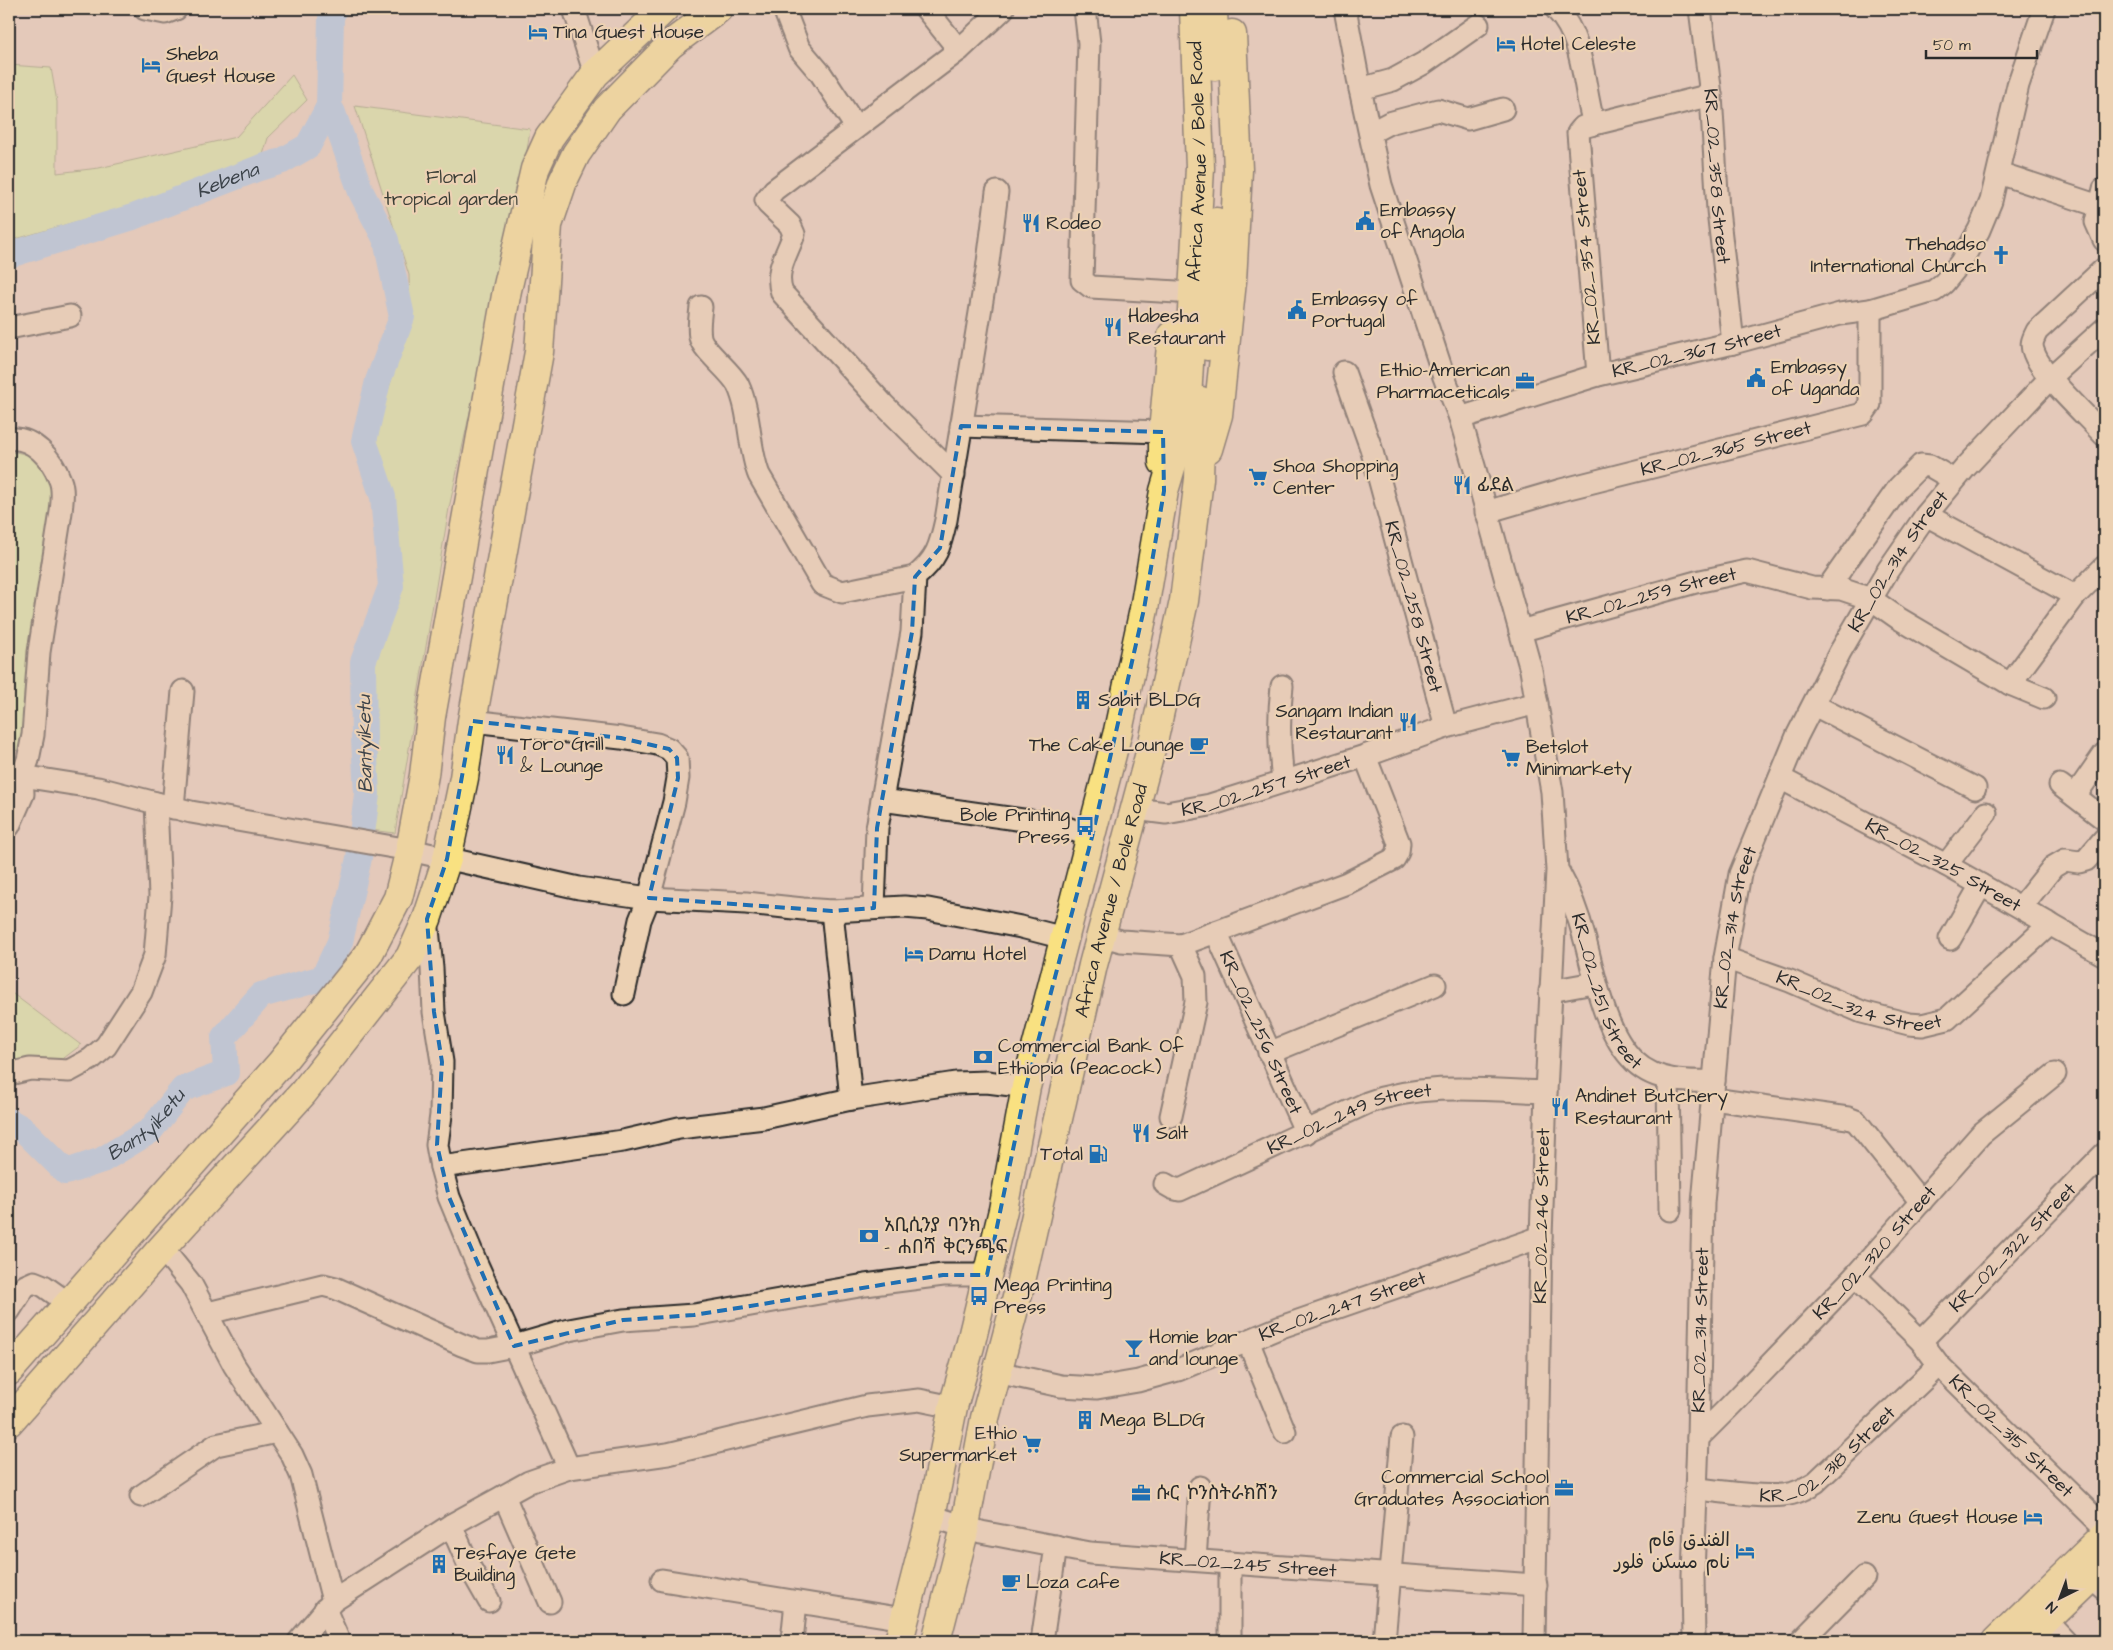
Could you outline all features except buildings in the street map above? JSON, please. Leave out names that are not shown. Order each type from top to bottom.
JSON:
[{"type":"main road","points":[[9,1371],[281,1064],[368,955],[398,898],[410,850],[424,775],[431,717],[507,290],[535,169],[549,138],[595,74],[664,9]]},
{"type":"main road","points":[[9,1422],[162,1248],[303,1093],[410,957],[427,919],[447,859],[464,778],[472,721],[539,352],[548,225],[576,154],[607,109],[671,44],[718,9]]},
{"type":"main road","name":"Africa Avenue / Bole Road","points":[[1164,491],[1163,432],[1177,292],[1183,146],[1180,9]]},
{"type":"main road","name":"Africa Avenue / Bole Road","points":[[902,1630],[931,1516],[953,1407],[1003,1210],[1026,1087],[1118,731],[1144,609],[1164,491],[1186,417],[1200,168],[1194,9]]},
{"type":"main road","name":"Africa Avenue / Bole Road","points":[[936,1641],[964,1525],[985,1418],[1026,1262],[1100,935],[1154,738],[1184,601],[1199,479],[1199,411],[1213,295],[1217,135],[1213,9]]},
{"type":"main road","name":"Africa Avenue / Bole Road","points":[[1199,479],[1218,415],[1232,281],[1238,170],[1230,9]]},
{"type":"main road","points":[[1996,1641],[2104,1536]]},
{"type":"main road","points":[[2024,1641],[2045,1620],[2099,1577]]},
{"type":"street","points":[[574,9],[595,74]]},
{"type":"street","points":[[784,9],[799,48],[821,74],[856,127]]},
{"type":"street","points":[[926,9],[959,50]]},
{"type":"street","points":[[954,475],[882,404],[782,293],[778,283],[781,265],[794,234],[790,225],[766,200],[774,190],[959,50],[1003,9]]},
{"type":"street","points":[[1085,9],[1090,43],[1082,280],[1091,287],[1177,292]]},
{"type":"street","points":[[1345,9],[1360,90],[1391,220],[1444,377],[1460,418],[1520,631]]},
{"type":"street","points":[[1556,9],[1579,45],[1589,108],[1594,124],[1711,95]]},
{"type":"street","name":"KR_02_358 Street","points":[[1700,9],[1711,95],[1718,210],[1733,343]]},
{"type":"street","points":[[2044,9],[2018,85],[1998,173],[2101,197],[2096,222],[2104,240]]},
{"type":"street","points":[[1360,90],[1393,80],[1424,63],[1478,26]]},
{"type":"street","points":[[1370,133],[1389,123],[1438,110],[1468,119],[1503,109]]},
{"type":"street","name":"KR_02_354 Street","points":[[1594,124],[1583,127],[1578,133],[1577,138],[1598,376]]},
{"type":"street","name":"KR_02_367 Street","points":[[1460,418],[1598,376],[1733,343],[1840,314],[1870,310],[1934,291],[1944,283],[1960,262],[1979,230],[1991,201],[1998,173]]},
{"type":"street","points":[[701,307],[700,339],[731,373],[738,386],[743,400],[754,461],[759,475],[822,584],[842,592],[915,578],[933,560],[940,548],[954,475],[987,270],[997,192]]},
{"type":"street","points":[[2104,269],[2037,331],[2032,342],[2034,353],[2050,377],[2104,435]]},
{"type":"street","name":"KR_02_365 Street","points":[[1486,512],[1561,490],[1863,414],[1870,404],[1870,310]]},
{"type":"street","points":[[9,328],[70,316]]},
{"type":"street","name":"KR_02_314 Street","points":[[1694,1641],[1693,1576],[1703,1203],[1725,958],[1740,874],[1797,736],[1840,652],[1888,570],[1926,515],[1954,480],[2050,377],[2104,329]]},
{"type":"street","name":"KR_02_258 Street","points":[[1344,372],[1371,448],[1446,727]]},
{"type":"street","points":[[961,426],[1163,432]]},
{"type":"street","points":[[9,439],[18,438],[40,449],[60,480],[62,490],[61,512],[39,652],[33,735],[28,760],[22,776],[23,794],[9,826]]},
{"type":"street","points":[[1827,589],[1899,487],[1921,465],[1930,466],[1954,480]]},
{"type":"street","points":[[1926,515],[2075,596]]},
{"type":"street","points":[[2010,684],[2075,596],[2104,567]]},
{"type":"street","name":"KR_02_259 Street","points":[[1520,631],[1696,582],[1746,571],[1812,588],[1841,589],[1871,599],[1898,618],[2010,684],[2044,698]]},
{"type":"street","points":[[874,908],[876,846],[882,800],[912,632],[915,578]]},
{"type":"street","name":"KR_02_246 Street","points":[[1520,631],[1538,703],[1552,792],[1558,870],[1550,991],[1541,1237],[1534,1641]]},
{"type":"street","points":[[1282,686],[1278,718],[1278,744],[1283,781]]},
{"type":"street","points":[[9,1074],[30,1069],[69,1071],[92,1059],[106,1046],[141,992],[155,955],[160,896],[174,808],[183,691]]},
{"type":"street","name":"KR_02_257 Street","points":[[1135,809],[1166,813],[1210,805],[1365,756],[1446,727],[1538,703]]},
{"type":"street","points":[[1814,705],[1975,788]]},
{"type":"street","points":[[472,721],[658,744],[669,749],[677,758],[678,778],[674,802],[649,898],[640,920],[624,994]]},
{"type":"street","points":[[2104,754],[2067,790],[2104,818]]},
{"type":"street","points":[[1100,935],[1121,941],[1180,945],[1347,883],[1394,859],[1398,852],[1399,843],[1365,756]]},
{"type":"street","points":[[22,776],[98,788],[174,808],[410,850],[579,888],[649,898],[730,902],[832,911],[904,908],[947,912],[1064,938]]},
{"type":"street","name":"KR_02_325 Street","points":[[1780,778],[1946,865],[2104,955]]},
{"type":"street","points":[[882,800],[1059,825],[1092,837]]},
{"type":"street","points":[[1946,865],[1986,813]]},
{"type":"street","points":[[2020,907],[2053,867],[2065,860],[2079,862],[2086,860],[2104,840]]},
{"type":"street","name":"KR_02_251 Street","points":[[1558,870],[1576,910],[1594,982],[1626,1053],[1642,1067],[1668,1079],[1690,1082],[1714,1090],[1856,1121],[1921,1202]]},
{"type":"street","points":[[1950,939],[1981,885]]},
{"type":"street","points":[[832,911],[850,1099]]},
{"type":"street","points":[[427,919],[434,1012],[442,1062],[441,1114],[437,1145],[449,1198],[569,1468]]},
{"type":"street","name":"KR_02_324 Street","points":[[1725,958],[1790,980],[1862,1012],[1902,1023],[1922,1025],[1947,1019],[2050,924]]},
{"type":"street","name":"KR_02_256 Street","points":[[1216,932],[1306,1133]]},
{"type":"street","points":[[1171,1116],[1196,1002],[1195,976],[1180,945]]},
{"type":"street","points":[[1550,991],[1594,982]]},
{"type":"street","points":[[1269,1053],[1435,985]]},
{"type":"street","name":"KR_02_320 Street","points":[[1698,1438],[1855,1276],[1980,1134],[2055,1074]]},
{"type":"street","points":[[1668,1079],[1670,1210]]},
{"type":"street","points":[[441,1167],[623,1141],[679,1128],[764,1118],[850,1099],[956,1083],[987,1082],[1026,1087]]},
{"type":"street","name":"KR_02_249 Street","points":[[1165,1184],[1180,1190],[1367,1103],[1388,1096],[1430,1089],[1546,1092]]},
{"type":"street","name":"KR_02_322 Street","points":[[1920,1341],[2104,1154]]},
{"type":"street","name":"KR_02_247 Street","points":[[998,1372],[1061,1386],[1097,1388],[1178,1370],[1281,1327],[1541,1237]]},
{"type":"street","points":[[162,1248],[191,1284],[234,1365],[292,1455],[301,1475],[329,1605],[339,1641]]},
{"type":"street","points":[[208,1314],[323,1285],[335,1288],[478,1351],[514,1346],[569,1330],[623,1320],[694,1315],[865,1285],[943,1275],[987,1275]]},
{"type":"street","name":"KR_02_315 Street","points":[[1855,1276],[1920,1341],[1939,1365],[2104,1527]]},
{"type":"street","points":[[9,1311],[25,1286],[34,1282],[44,1286],[68,1303]]},
{"type":"street","points":[[1248,1341],[1285,1432]]},
{"type":"street","name":"KR_02_318 Street","points":[[1696,1489],[1767,1495],[1784,1495],[1801,1490],[1816,1482],[1939,1365]]},
{"type":"street","points":[[298,1641],[329,1605],[451,1525],[529,1482],[569,1468],[668,1454],[867,1406],[919,1400],[953,1407]]},
{"type":"street","points":[[141,1496],[216,1445],[277,1432]]},
{"type":"street","points":[[1384,1641],[1402,1437]]},
{"type":"street","points":[[1195,1560],[1200,1487]]},
{"type":"street","points":[[504,1496],[550,1602]]},
{"type":"street","name":"KR_02_245 Street","points":[[931,1516],[981,1532],[1090,1552],[1536,1585]]},
{"type":"street","points":[[451,1525],[469,1566],[489,1601]]},
{"type":"street","points":[[1042,1641],[1056,1546]]},
{"type":"street","points":[[1230,1563],[1230,1641]]},
{"type":"street","points":[[1801,1641],[1864,1577]]},
{"type":"street","points":[[662,1580],[796,1602],[902,1630]]},
{"type":"street","points":[[792,1641],[796,1602]]},
{"type":"street","points":[[2045,1620],[2065,1641]]},
{"type":"highlighted area","points":[[961,426],[1163,432],[1164,491],[1144,609],[1092,837],[1026,1087],[987,1275],[943,1275],[694,1315],[623,1320],[514,1346],[449,1197],[437,1145],[442,1062],[434,1012],[427,919],[447,859],[472,721],[621,738],[669,749],[677,758],[678,778],[649,898],[832,911],[874,908],[877,828],[912,632],[915,577],[940,548]]},
{"type":"green space","points":[[9,65],[51,68],[57,102],[57,173],[99,168],[236,137],[292,75],[307,100],[268,138],[262,158],[161,197],[9,241]]},
{"type":"green space","name":"Floral tropical garden","points":[[355,106],[530,129],[527,151],[449,508],[395,833],[369,830],[371,665],[400,587],[373,439],[410,320],[409,275]]},
{"type":"green space","points":[[16,452],[57,462],[28,753],[10,749],[18,771],[18,801],[9,846],[9,453]]},
{"type":"green space","points":[[9,991],[81,1045],[39,1077],[9,1068]]},
{"type":"waterway","name":"Kebena","points":[[9,255],[133,217],[259,168],[282,161],[308,146],[329,106],[331,18],[334,9]]},
{"type":"waterway","name":"Bantyiketu","points":[[9,1121],[23,1129],[66,1172],[102,1160],[150,1131],[183,1089],[226,1073],[224,1037],[261,995],[323,978],[340,942],[359,858],[367,794],[363,662],[391,586],[383,497],[364,441],[378,381],[402,317],[386,240],[361,192],[329,106]]},
{"type":"place","name":"Tina Guest House","points":[[538,32]]},
{"type":"place","name":"Hotel Celeste","points":[[1506,44]]},
{"type":"place","name":"Sheba Guest House","points":[[151,65]]},
{"type":"place","name":"Embassy of Angola","points":[[1365,221]]},
{"type":"place","name":"Rodeo","points":[[1031,223]]},
{"type":"place","name":"Thehadso International Church","points":[[2001,255]]},
{"type":"place","name":"Embassy of Portugal","points":[[1297,310]]},
{"type":"place","name":"Habesha Restaurant","points":[[1113,327]]},
{"type":"place","name":"Embassy of Uganda","points":[[1756,378]]},
{"type":"place","name":"Ethio-American Pharmaceticals","points":[[1525,381]]},
{"type":"place","name":"Shoa Shopping Center","points":[[1258,477]]},
{"type":"place","name":"ፊደል","points":[[1462,485]]},
{"type":"place","name":"Sabit BLDG","points":[[1083,700]]},
{"type":"place","name":"Sangam Indian Restaurant","points":[[1408,722]]},
{"type":"place","name":"The Cake Lounge","points":[[1199,745]]},
{"type":"place","name":"Toro Grill & Lounge","points":[[505,755]]},
{"type":"place","name":"Betslot Minimarkety","points":[[1511,758]]},
{"type":"place","name":"Bole Printing Press","points":[[1085,826]]},
{"type":"place","name":"Damu Hotel","points":[[914,954]]},
{"type":"place","name":"Commercial Bank Of Ethiopia (Peacock)","points":[[983,1057]]},
{"type":"place","name":"Andinet Butchery Restaurant","points":[[1560,1107]]},
{"type":"place","name":"Salt","points":[[1141,1133]]},
{"type":"place","name":"Total","points":[[1098,1154]]},
{"type":"place","name":"አቢሲንያ ባንክ - ሐበሻ ቅርንጫፍ","points":[[869,1236]]},
{"type":"place","name":"Mega Printing Press","points":[[979,1296]]},
{"type":"place","name":"Homie bar and lounge","points":[[1134,1348]]},
{"type":"place","name":"Mega BLDG","points":[[1085,1420]]},
{"type":"place","name":"Ethio Supermarket","points":[[1032,1444]]},
{"type":"place","name":"Commercial School Graduates Association","points":[[1564,1488]]},
{"type":"place","name":"ሱር ኮንስትራክሽን","points":[[1141,1493]]},
{"type":"place","name":"Zenu Guest House","points":[[2033,1517]]},
{"type":"place","name":"الفندق قام نام مسكن فلور","points":[[1745,1551]]},
{"type":"place","name":"Tesfaye Gete Building","points":[[439,1564]]},
{"type":"place","name":"Loza cafe","points":[[1011,1582]]}]
